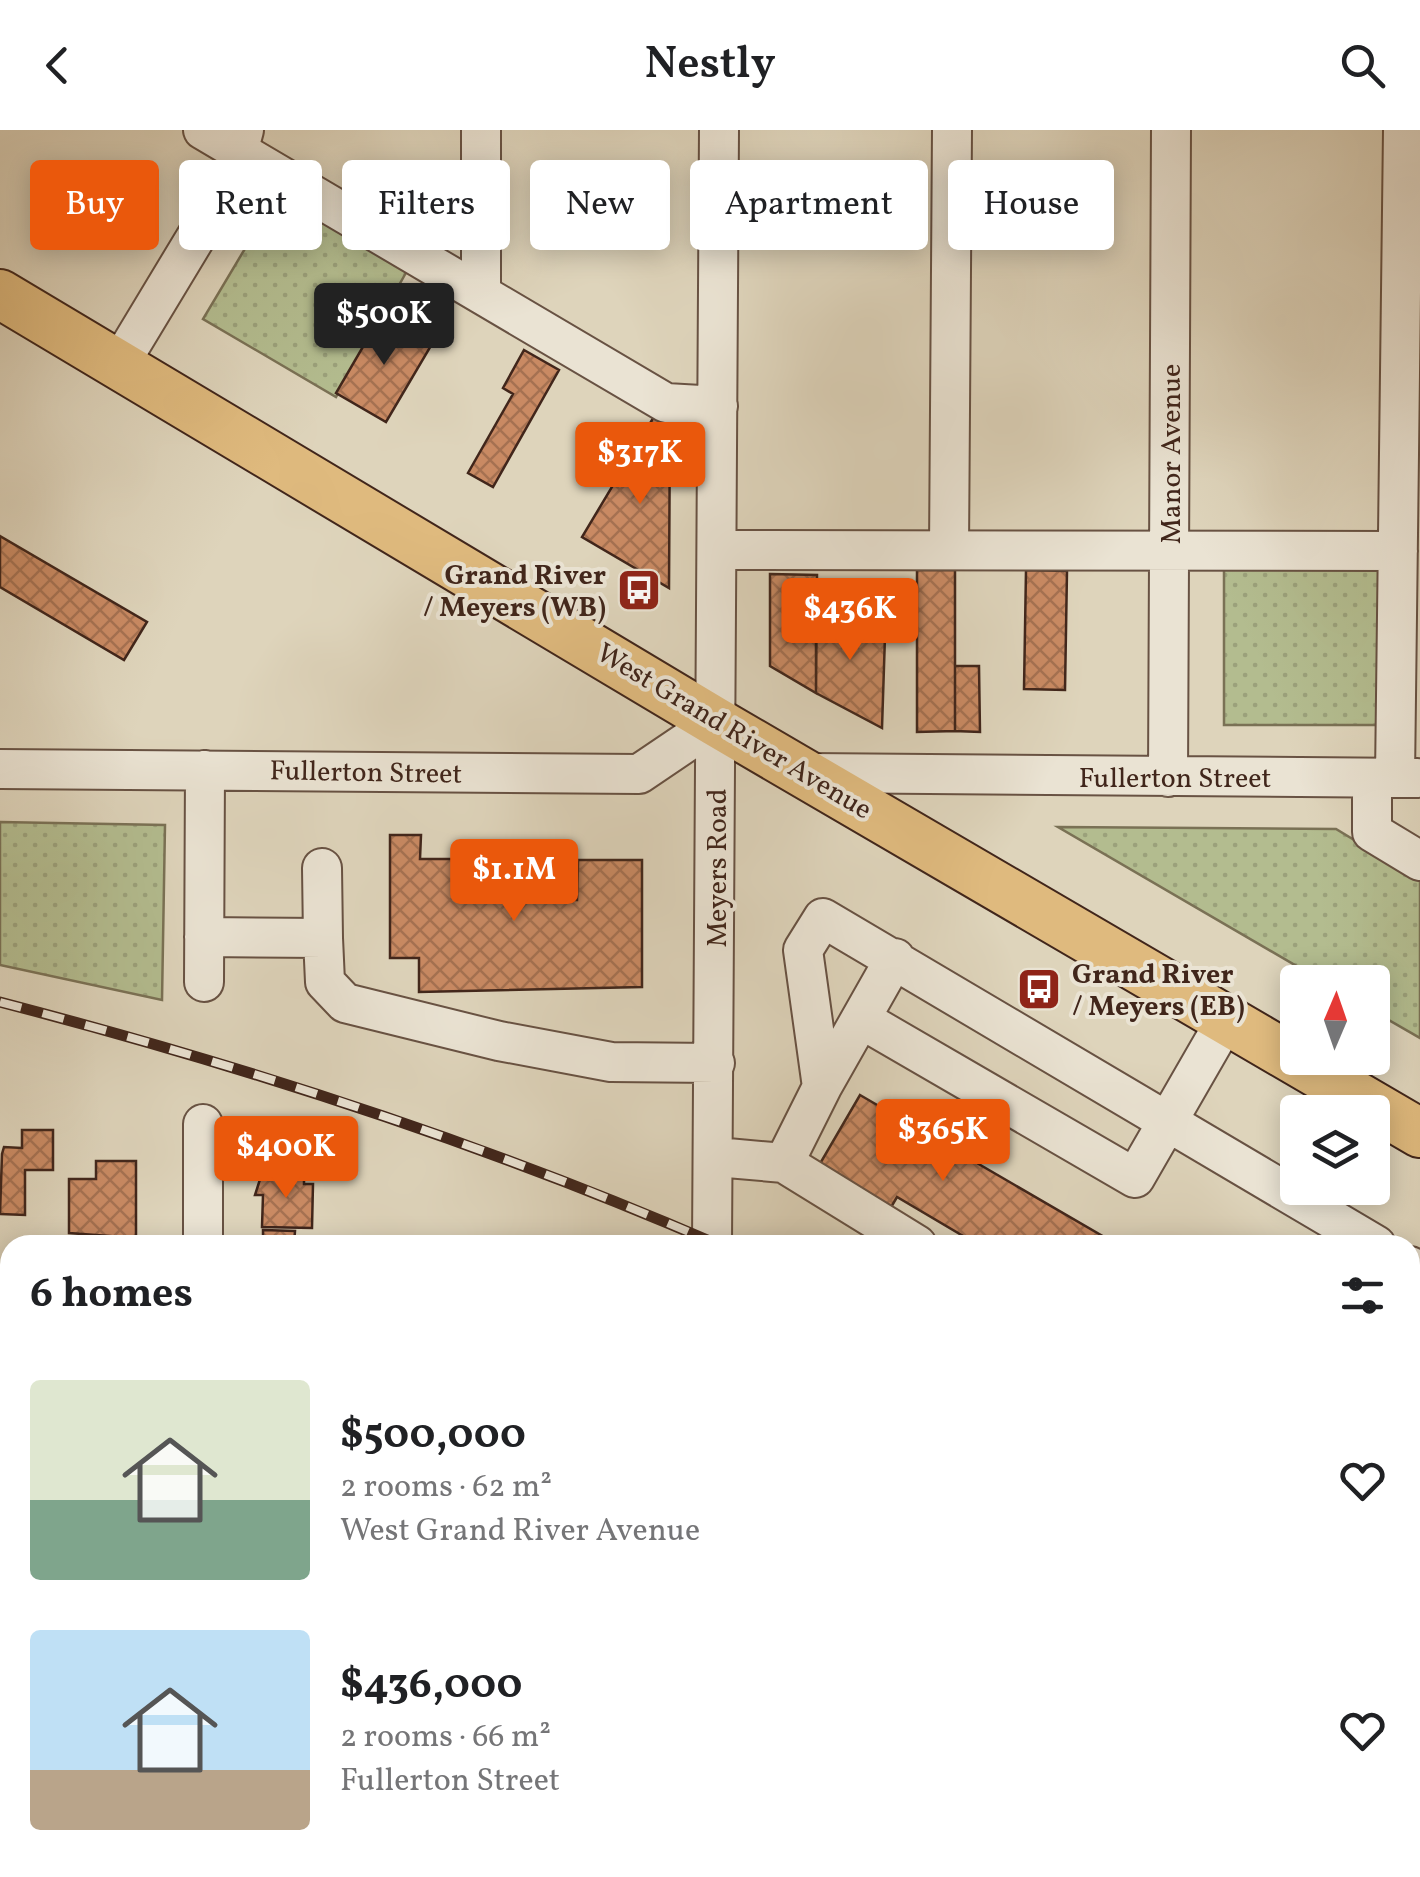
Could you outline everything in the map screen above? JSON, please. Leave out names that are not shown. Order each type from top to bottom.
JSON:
[{"type":"main road","name":"West Grand River Avenue","points":[[0,294],[716,722],[810,773],[1420,1133]]},
{"type":"street","points":[[204,130],[243,142],[666,403],[718,406]]},
{"type":"street","points":[[481,130],[481,292]]},
{"type":"street","name":"Meyers Road","points":[[712,1235],[716,1157],[719,130]]},
{"type":"street","points":[[950,550],[952,130]]},
{"type":"street","name":"Manor Avenue","points":[[1168,777],[1171,130]]},
{"type":"street","points":[[1404,130],[1395,778],[1372,832],[1420,861]]},
{"type":"street","points":[[120,364],[231,179],[243,142]]},
{"type":"street","points":[[717,550],[1398,551]]},
{"type":"street","name":"Fullerton Street","points":[[0,770],[639,774],[716,722]]},
{"type":"street","points":[[204,982],[206,770]]},
{"type":"street","name":"Fullerton Street","points":[[810,773],[1395,778]]},
{"type":"street","points":[[322,868],[325,982],[345,1002],[499,1041],[612,1062],[714,1063]]},
{"type":"street","points":[[822,1087],[803,950],[823,918],[1359,1235]]},
{"type":"street","points":[[204,937],[323,938]]},
{"type":"street","points":[[784,1163],[895,958]]},
{"type":"street","points":[[861,1019],[1135,1178],[1226,1020]]},
{"type":"street","points":[[203,1124],[203,1235]]},
{"type":"street","points":[[716,1157],[784,1163],[901,1235]]},
{"type":"green space","points":[[322,208],[342,220],[342,250],[392,250],[412,262],[336,397],[203,319],[244,250],[322,250]]},
{"type":"green space","points":[[1224,562],[1383,562],[1384,725],[1224,725]]},
{"type":"green space","points":[[0,822],[165,825],[162,1000],[0,965]]},
{"type":"green space","points":[[1058,827],[1336,829],[1420,880],[1420,1038],[1390,1021],[1390,965],[1295,965]]},
{"type":"building","points":[[382,314],[432,344],[386,422],[336,393]]},
{"type":"building","points":[[524,350],[559,370],[493,487],[468,473],[513,394],[503,388]]},
{"type":"building","points":[[658,410],[670,417],[669,588],[582,537]]},
{"type":"building","points":[[0,536],[147,622],[124,660],[0,587]]},
{"type":"building","points":[[917,570],[955,570],[955,731],[917,732]]},
{"type":"building","points":[[1026,570],[1067,571],[1065,690],[1024,689]]},
{"type":"building","points":[[770,574],[817,575],[816,693],[770,666]]},
{"type":"building","points":[[816,596],[885,636],[882,728],[816,693]]},
{"type":"building","points":[[955,666],[979,666],[980,732],[955,731]]},
{"type":"building","points":[[390,835],[421,835],[420,859],[518,859],[518,882],[565,882],[565,900],[577,900],[578,860],[642,860],[642,987],[419,992],[419,958],[390,958]]},
{"type":"building","points":[[860,1095],[1101,1235],[961,1235],[897,1197],[890,1209],[818,1167]]},
{"type":"building","points":[[22,1130],[53,1130],[53,1170],[25,1170],[25,1215],[0,1214],[2,1154],[4,1147],[22,1148]]},
{"type":"building","points":[[96,1161],[136,1161],[136,1235],[69,1233],[69,1179],[96,1179]]},
{"type":"building","points":[[262,1173],[304,1174],[304,1184],[313,1184],[312,1228],[262,1227],[263,1195],[255,1195]]},
{"type":"building","points":[[263,1230],[295,1231],[295,1235],[263,1235]]},
{"type":"railway","points":[[0,1002],[183,1053],[364,1110],[543,1173],[695,1235]]},
{"type":"place","name":"Grand River / Meyers (WB)","points":[[639,590]]},
{"type":"place","name":"Grand River / Meyers (EB)","points":[[1039,989]]}]
